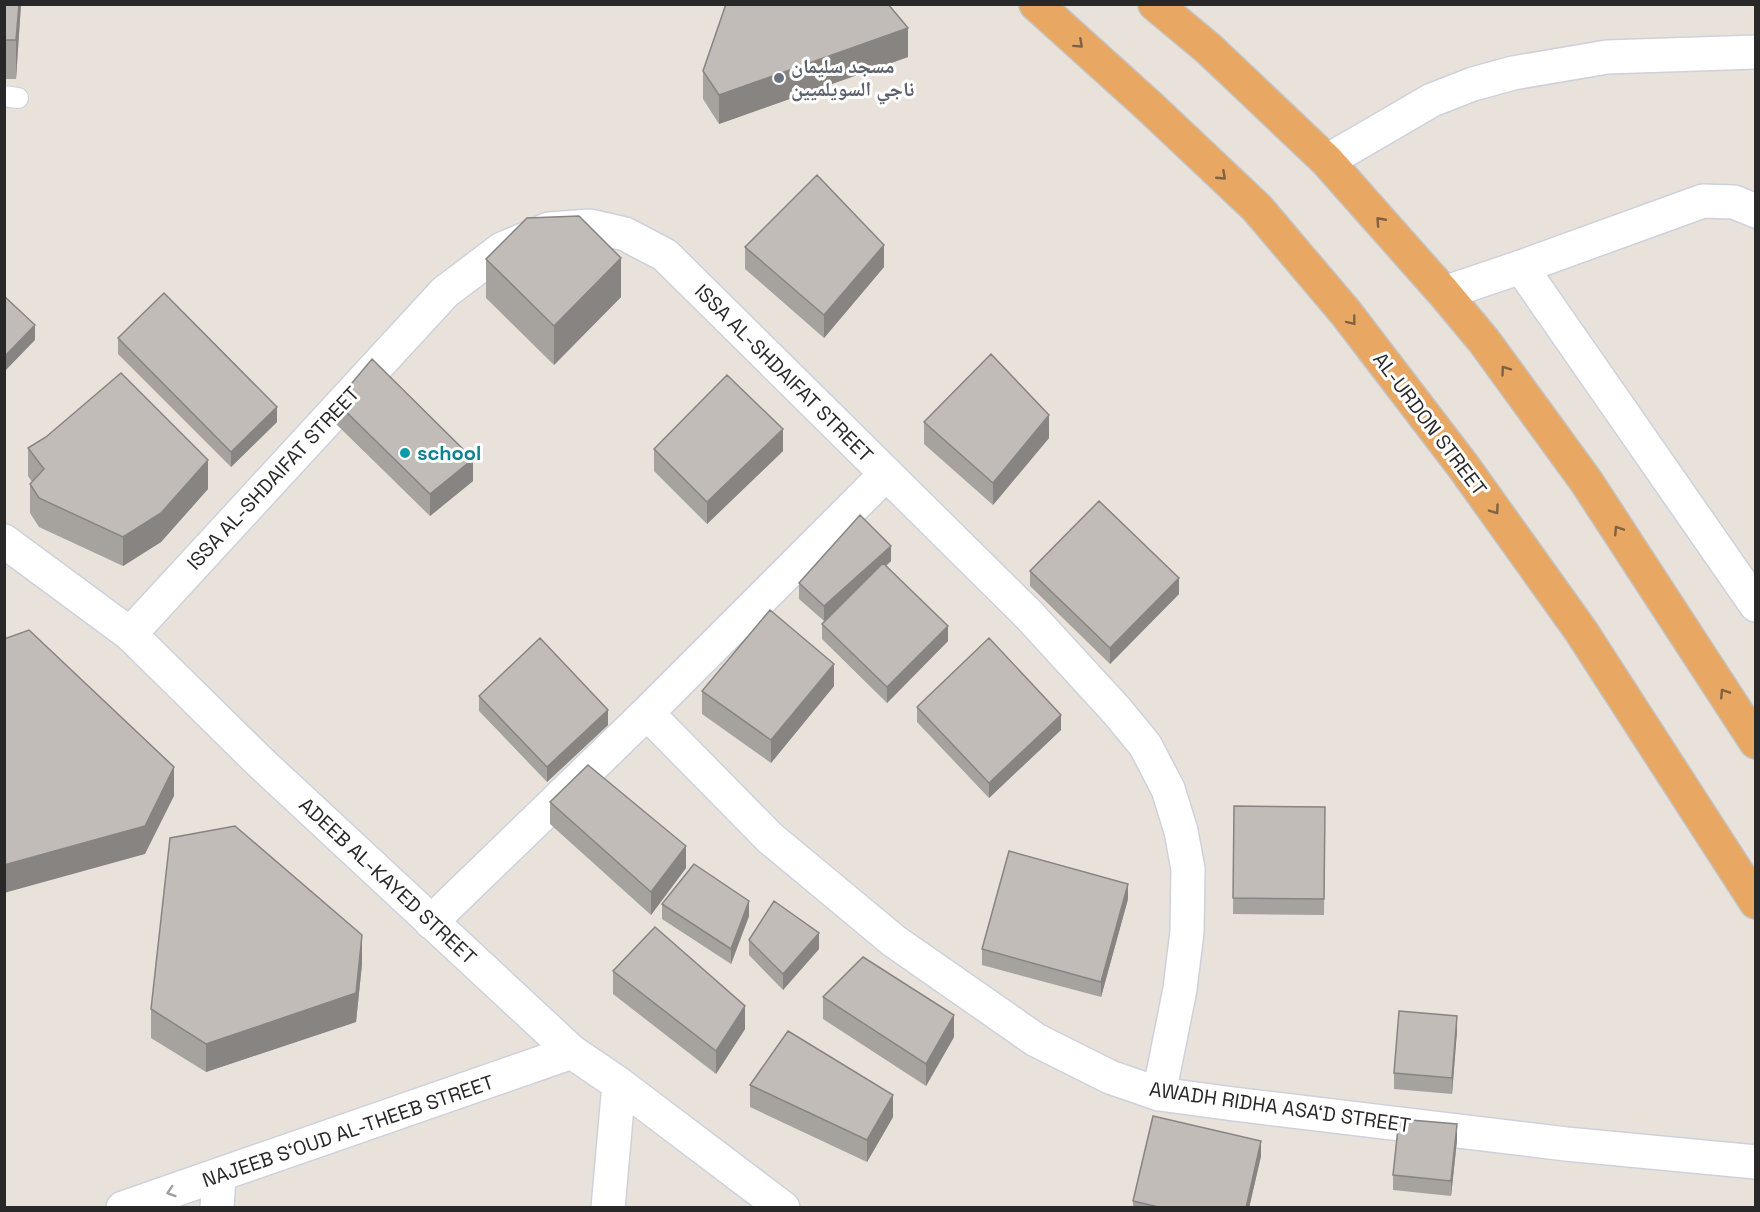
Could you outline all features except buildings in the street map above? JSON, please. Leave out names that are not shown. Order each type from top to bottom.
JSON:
[{"type":"highway","name":"AL-URDON STREET","points":[[1036,4],[1257,208],[1346,313],[1463,466],[1581,632],[1755,902]]},
{"type":"highway","points":[[1155,4],[1209,49],[1327,161],[1484,341],[1586,482],[1755,739]]},
{"type":"street","points":[[1327,161],[1432,100],[1473,84],[1513,73],[1607,57],[1755,52]]},
{"type":"street","points":[[1444,293],[1703,201],[1753,203]]},
{"type":"street","name":"ISSA AL-SHDAIFAT STREET","points":[[130,634],[445,292],[502,249],[549,229],[590,226],[626,234],[665,255],[1028,614],[1145,745],[1168,789],[1181,831],[1188,869],[1187,932],[1180,989],[1159,1094]]},
{"type":"street","points":[[1521,267],[1755,605]]},
{"type":"street","points":[[431,922],[647,712],[886,474]]},
{"type":"street","name":"ADEEB AL-KAYED STREET","points":[[4,541],[130,634],[260,762],[572,1052],[619,1084],[783,1208]]},
{"type":"street","name":"AWADH RIDHA ASA‘D STREET","points":[[647,712],[770,838],[894,941],[1036,1040],[1110,1077],[1159,1094],[1566,1144],[1755,1162]]},
{"type":"street","name":"NAJEEB S‘OUD AL-THEEB STREET","points":[[123,1208],[218,1192],[572,1052]]},
{"type":"street","points":[[608,1208],[619,1084]]},
{"type":"place","name":"مسجد سليمان ناجي السويلميين","points":[[779,78]]},
{"type":"place","name":"school","points":[[405,453]]}]
